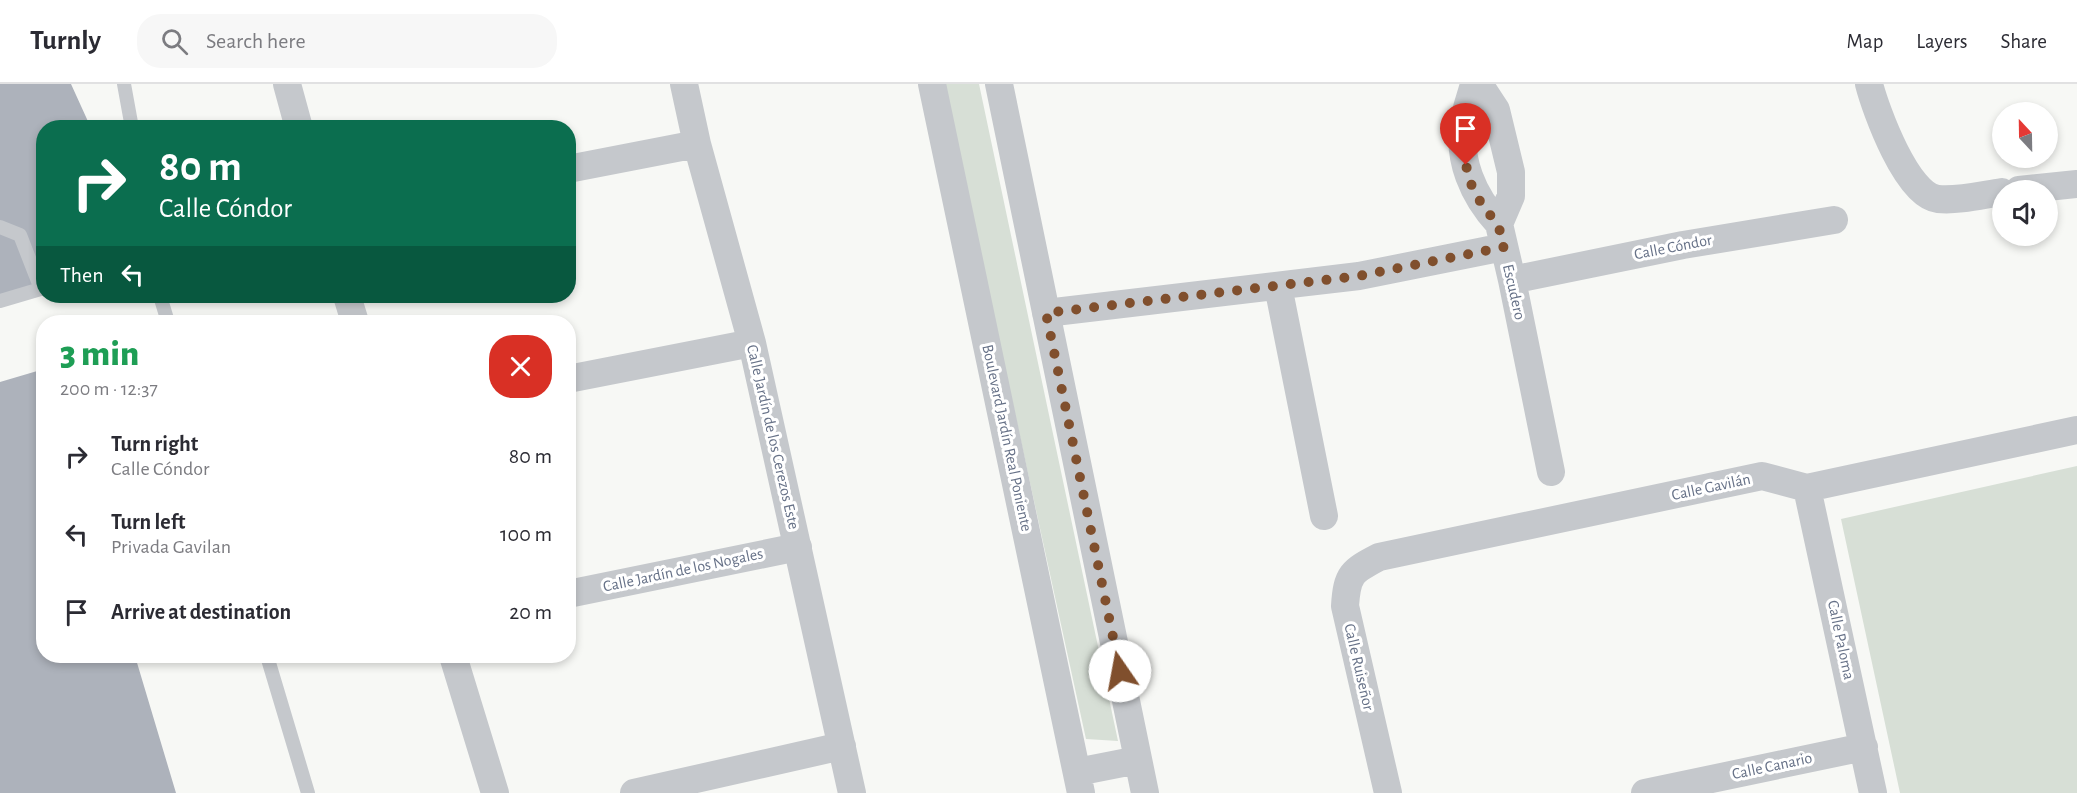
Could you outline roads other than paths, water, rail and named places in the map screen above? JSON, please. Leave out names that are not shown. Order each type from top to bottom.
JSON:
[{"type":"street","points":[[287,84],[297,120]]},
{"type":"street","name":"Calle Jardín de los Cerezos Este","points":[[684,84],[697,144],[752,343],[852,793]]},
{"type":"street","name":"Boulevard Jardín Real Poniente","points":[[932,84],[1079,783]]},
{"type":"street","points":[[999,84],[1145,793]]},
{"type":"street","points":[[1474,84],[1464,121],[1462,148],[1470,182],[1501,236]]},
{"type":"street","points":[[1479,84],[1496,110],[1511,172],[1512,196],[1501,236]]},
{"type":"street","points":[[1869,84],[1888,139],[1912,181],[1921,191],[1936,199],[1992,193]]},
{"type":"street","points":[[576,167],[697,144]]},
{"type":"street","points":[[2058,186],[2077,184]]},
{"type":"street","name":"Calle Cóndor","points":[[1512,280],[1683,245],[1834,220]]},
{"type":"street","points":[[1046,313],[1359,276],[1501,236]]},
{"type":"street","name":"Escudero","points":[[1501,236],[1551,471]]},
{"type":"street","points":[[1278,286],[1324,516]]},
{"type":"street","points":[[576,377],[752,343]]},
{"type":"street","name":"Calle Gavilán","points":[[1379,557],[1762,476],[1807,488],[2077,430]]},
{"type":"street","name":"Calle Paloma","points":[[1807,488],[1873,793]]},
{"type":"street","name":"Calle Jardín de los Nogales","points":[[576,592],[798,547]]},
{"type":"street","name":"Calle Ruiseñor","points":[[1379,557],[1358,567],[1346,585],[1345,606],[1388,793]]},
{"type":"street","points":[[455,663],[495,793]]},
{"type":"street","points":[[634,793],[842,746]]},
{"type":"street","name":"Calle Canario","points":[[1645,793],[1864,747]]},
{"type":"street","points":[[1079,783],[1138,760]]},
{"type":"lane","points":[[124,84],[131,120]]},
{"type":"lane","points":[[0,227],[20,235],[36,274]]},
{"type":"lane","points":[[0,301],[36,290]]},
{"type":"lane","points":[[269,663],[308,793]]}]
